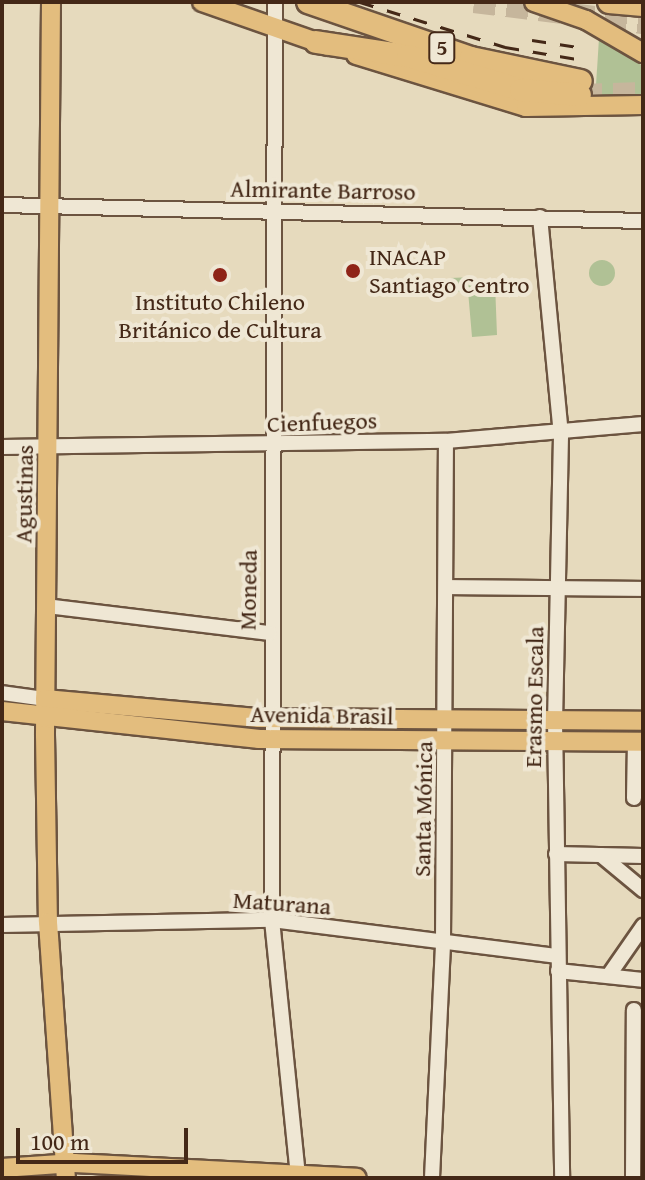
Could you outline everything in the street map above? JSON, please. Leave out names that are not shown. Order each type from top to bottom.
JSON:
[{"type":"highway","name":"5","points":[[308,2],[471,58],[580,88],[521,90],[388,51],[316,42]]},
{"type":"highway","points":[[609,2],[643,5]]},
{"type":"main road","points":[[202,2],[275,15],[316,42],[526,107],[643,105]]},
{"type":"main road","points":[[534,2],[586,20],[643,53]]},
{"type":"main road","name":"Agustinas","points":[[52,3],[45,709],[48,922],[66,1171]]},
{"type":"main road","name":"Avenida Brasil","points":[[2,711],[45,709],[270,718],[643,721]]},
{"type":"main road","name":"Avenida Brasil","points":[[45,709],[270,739],[639,742]]},
{"type":"main road","points":[[2,1168],[357,1178]]},
{"type":"street","name":"Moneda","points":[[275,15],[269,633],[272,920],[298,1176]]},
{"type":"street","name":"Almirante Barroso","points":[[2,205],[643,221]]},
{"type":"street","name":"Erasmo Escala","points":[[540,217],[561,431],[555,742],[562,1178]]},
{"type":"street","name":"Cienfuegos","points":[[2,447],[272,446],[446,441],[643,424]]},
{"type":"street","name":"Santa Mónica","points":[[432,1178],[443,941],[447,742],[446,441]]},
{"type":"street","points":[[448,587],[643,589]]},
{"type":"street","points":[[46,606],[269,633]]},
{"type":"street","name":"Avenida Brasil","points":[[2,693],[45,709]]},
{"type":"street","points":[[634,798],[639,742]]},
{"type":"street","points":[[556,854],[643,856]]},
{"type":"street","points":[[601,855],[643,890]]},
{"type":"street","name":"Maturana","points":[[2,925],[272,920],[443,941],[643,980]]},
{"type":"street","points":[[609,975],[643,926]]},
{"type":"street","points":[[633,1178],[634,1010]]},
{"type":"green space","points":[[599,38],[643,66],[643,96],[595,101]]},
{"type":"green space","points":[[602,260],[611,264],[615,273],[611,282],[602,286],[593,282],[589,273],[593,264]]},
{"type":"green space","points":[[474,277],[475,284],[495,283],[497,335],[472,337],[468,291],[450,292],[450,278]]},
{"type":"tunnel","points":[[474,2],[643,23]]},
{"type":"tunnel","points":[[580,95],[643,93]]},
{"type":"railway","points":[[360,2],[505,47],[583,60]]},
{"type":"railway","points":[[532,40],[584,48]]},
{"type":"place","name":"INACAP Santiago Centro","points":[[353,271]]},
{"type":"place","name":"Instituto Chileno Británico de Cultura","points":[[220,275]]}]
